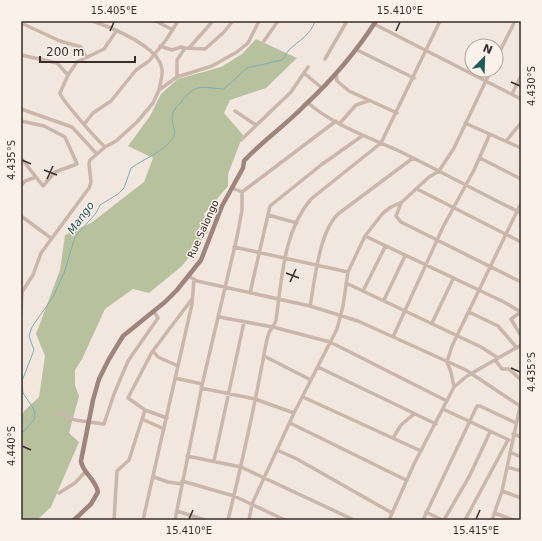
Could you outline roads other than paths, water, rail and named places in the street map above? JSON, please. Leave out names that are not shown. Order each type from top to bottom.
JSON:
[{"type":"street","points":[[27,25],[31,21]]},
{"type":"street","points":[[21,314],[23,290],[33,275],[41,253],[89,188],[89,162],[96,153],[116,141],[138,121],[153,103],[159,90],[162,69],[154,53],[116,30],[93,21]]},
{"type":"street","points":[[156,21],[173,30]]},
{"type":"street","points":[[85,123],[93,113],[111,101],[136,70],[149,61],[173,30],[178,21]]},
{"type":"street","points":[[177,77],[177,60],[213,21]]},
{"type":"street","points":[[160,46],[172,50],[181,47],[205,49],[223,33],[233,21]]},
{"type":"street","points":[[159,90],[177,77],[212,66],[238,52],[248,43],[259,21]]},
{"type":"street","points":[[264,41],[278,21]]},
{"type":"street","points":[[325,58],[347,21]]},
{"type":"street","points":[[228,520],[241,467],[269,335],[276,321],[285,258],[290,237],[304,208],[311,199],[381,143],[427,52],[440,21]]},
{"type":"street","points":[[504,42],[514,21]]},
{"type":"street","points":[[21,23],[60,41],[81,47],[86,57]]},
{"type":"street","points":[[375,23],[427,52],[486,80],[521,99]]},
{"type":"street","name":"Rue Salongo","points":[[74,520],[91,504],[98,492],[81,463],[97,384],[108,359],[123,336],[154,312],[177,290],[203,256],[222,206],[245,159],[308,103],[347,59],[357,50],[375,23]]},
{"type":"street","points":[[105,147],[95,138],[85,123],[78,118],[59,95],[68,74],[77,62],[104,49],[116,30]]},
{"type":"street","points":[[357,50],[414,78]]},
{"type":"street","points":[[21,55],[57,62],[68,74]]},
{"type":"street","points":[[242,140],[291,92],[308,67]]},
{"type":"street","points":[[336,72],[338,83],[369,101],[397,113]]},
{"type":"street","points":[[304,73],[322,88]]},
{"type":"street","points":[[512,94],[521,76]]},
{"type":"street","points":[[249,520],[252,504],[341,316],[348,272],[365,236],[383,213],[402,202],[428,177],[439,171],[454,148],[486,80]]},
{"type":"street","points":[[356,94],[356,105]]},
{"type":"street","points":[[242,192],[338,122],[356,105],[369,101]]},
{"type":"street","points":[[308,103],[362,136],[413,158],[519,212]]},
{"type":"street","points":[[21,109],[72,127],[96,153]]},
{"type":"street","points":[[235,111],[256,125]]},
{"type":"street","points":[[21,121],[44,126],[65,137],[67,145],[77,163],[76,166],[55,172],[44,185],[41,185],[21,158]]},
{"type":"street","points":[[466,123],[521,148]]},
{"type":"street","points":[[506,140],[521,123]]},
{"type":"street","points":[[394,337],[453,207],[480,158],[490,134]]},
{"type":"street","points":[[250,293],[268,215],[272,204],[321,165],[362,136]]},
{"type":"street","points":[[310,306],[327,230],[334,218],[413,158]]},
{"type":"street","points":[[480,158],[521,179]]},
{"type":"street","points":[[21,186],[26,181],[36,178]]},
{"type":"street","points":[[232,188],[242,192]]},
{"type":"street","points":[[417,189],[521,242]]},
{"type":"street","points":[[175,520],[202,386],[219,317],[224,287],[242,210],[242,192]]},
{"type":"street","points":[[402,202],[396,213],[397,219],[437,241],[521,282]]},
{"type":"street","points":[[454,387],[447,362],[457,336],[479,291],[489,266],[519,212],[521,203]]},
{"type":"street","points":[[268,215],[297,223]]},
{"type":"street","points":[[21,216],[51,238]]},
{"type":"street","points":[[365,236],[385,247],[504,302],[521,312],[511,319],[521,336]]},
{"type":"street","points":[[234,247],[348,272]]},
{"type":"street","points":[[363,291],[385,247]]},
{"type":"street","points":[[384,300],[405,256]]},
{"type":"street","points":[[188,276],[194,280],[310,306],[341,316],[394,337],[473,374],[520,404],[520,411],[513,434],[465,520]]},
{"type":"street","points":[[432,323],[453,279]]},
{"type":"street","points":[[143,520],[167,418],[192,299],[194,280]]},
{"type":"street","points":[[346,284],[384,300],[481,347],[497,359],[502,369],[509,369],[521,380]]},
{"type":"street","points":[[167,418],[145,410],[128,398],[153,352],[192,299]]},
{"type":"street","points":[[58,413],[88,424],[104,424],[114,394],[128,362],[158,318],[154,312]]},
{"type":"street","points":[[469,312],[498,326],[517,348]]},
{"type":"street","points":[[219,317],[273,327],[330,342],[447,401]]},
{"type":"street","points":[[214,461],[244,322]]},
{"type":"street","points":[[389,520],[406,480],[444,409],[454,387],[521,345]]},
{"type":"street","points":[[153,352],[158,357],[178,366]]},
{"type":"street","points":[[264,356],[311,380]]},
{"type":"street","points":[[318,367],[436,424]]},
{"type":"street","points":[[175,378],[255,399],[294,413]]},
{"type":"street","points":[[303,396],[421,451]]},
{"type":"street","points":[[423,520],[469,421],[478,405],[516,423]]},
{"type":"street","points":[[444,409],[490,432],[510,440]]},
{"type":"street","points":[[114,520],[117,471],[129,460],[145,410]]},
{"type":"street","points":[[393,438],[401,425],[414,414]]},
{"type":"street","points":[[142,419],[164,429]]},
{"type":"street","points":[[290,422],[406,480]]},
{"type":"street","points":[[426,512],[443,520],[466,482],[490,432]]},
{"type":"street","points":[[513,434],[521,437]]},
{"type":"street","points":[[492,520],[502,491],[510,452],[510,440]]},
{"type":"street","points":[[277,450],[297,459],[392,513]]},
{"type":"street","points":[[510,452],[521,457]]},
{"type":"street","points":[[187,456],[241,467],[354,520]]},
{"type":"street","points":[[507,467],[521,471]]},
{"type":"street","points":[[59,493],[75,483],[86,471]]},
{"type":"street","points":[[154,477],[168,482],[182,483],[234,496],[285,520]]},
{"type":"street","points":[[502,491],[521,498]]},
{"type":"street","points":[[177,510],[205,520]]},
{"type":"street","points":[[495,513],[513,520]]},
{"type":"waterway","name":"Mango","points":[[21,434],[34,420],[35,413],[23,393],[22,381],[34,350],[29,336],[32,327],[53,297],[64,273],[75,237],[96,213],[100,205],[118,194],[124,188],[131,168],[164,148],[173,138],[175,130],[172,115],[176,107],[191,91],[205,87],[224,89],[247,68],[282,60],[289,50],[308,34],[315,21]]}]
